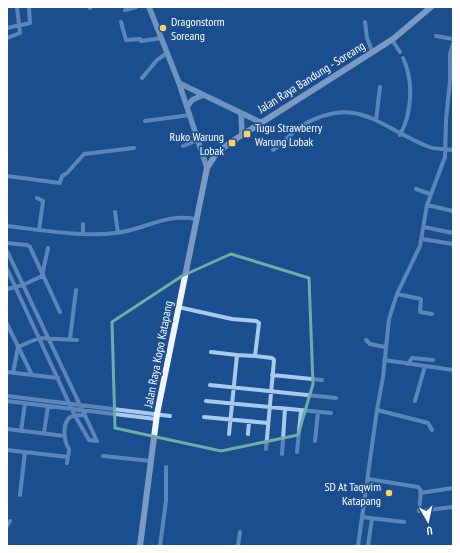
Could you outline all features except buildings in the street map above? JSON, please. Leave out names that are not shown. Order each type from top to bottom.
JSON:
[{"type":"main road","points":[[149,7],[179,83],[207,168]]},
{"type":"main road","name":"Jalan Raya Bandung - Soreang","points":[[207,168],[212,159],[220,150],[242,134],[372,51],[392,40],[431,7]]},
{"type":"main road","points":[[179,83],[260,122]]},
{"type":"main road","points":[[187,107],[192,100],[203,95]]},
{"type":"main road","points":[[240,113],[242,134]]},
{"type":"main road","points":[[204,158],[212,159]]},
{"type":"main road","name":"Jalan Raya Kopo Katapang","points":[[140,546],[156,417],[207,168]]},
{"type":"street","points":[[7,38],[20,34],[17,7]]},
{"type":"street","points":[[7,28],[30,23],[29,7]]},
{"type":"street","points":[[125,10],[136,7]]},
{"type":"street","points":[[122,22],[126,40],[140,39],[141,41],[162,38]]},
{"type":"street","points":[[365,22],[367,38],[372,51]]},
{"type":"street","points":[[436,36],[453,39]]},
{"type":"street","points":[[392,40],[400,52]]},
{"type":"street","points":[[372,518],[368,545],[358,544],[383,377],[389,319],[397,294],[422,238],[430,194],[443,166],[450,97],[450,54],[453,44]]},
{"type":"street","points":[[142,78],[157,60],[167,53]]},
{"type":"street","points":[[401,132],[409,108],[410,96],[407,69],[403,58]]},
{"type":"street","points":[[377,118],[380,87]]},
{"type":"street","points":[[273,150],[299,128],[330,113],[358,113],[377,118],[433,148],[446,147],[453,150]]},
{"type":"street","points":[[146,121],[190,115]]},
{"type":"street","points":[[182,146],[198,140]]},
{"type":"street","points":[[7,176],[60,183],[62,176],[67,174],[84,154],[134,148]]},
{"type":"street","points":[[416,189],[430,194]]},
{"type":"street","points":[[37,198],[43,202],[39,230]]},
{"type":"street","points":[[428,204],[453,211]]},
{"type":"street","points":[[115,212],[118,233]]},
{"type":"street","points":[[7,226],[83,233],[118,233],[169,218],[180,217],[196,219]]},
{"type":"street","points":[[83,224],[83,233]]},
{"type":"street","points":[[424,227],[453,233]]},
{"type":"street","points":[[422,238],[453,244]]},
{"type":"street","points":[[7,243],[29,246],[60,312]]},
{"type":"street","points":[[42,276],[48,248]]},
{"type":"street","points":[[7,251],[97,439],[96,442],[89,440],[75,416],[7,269]]},
{"type":"street","points":[[7,289],[23,285],[42,276]]},
{"type":"street","points":[[70,339],[76,290]]},
{"type":"street","points":[[397,294],[421,299],[420,312],[432,314]]},
{"type":"street","points":[[178,307],[232,320],[258,322],[256,356]]},
{"type":"street","points":[[7,324],[32,375]]},
{"type":"street","points":[[18,347],[39,338],[48,337],[77,340]]},
{"type":"street","points":[[366,340],[370,344],[385,347]]},
{"type":"street","points":[[13,373],[18,347]]},
{"type":"street","points":[[211,352],[273,359],[266,449]]},
{"type":"street","points":[[229,434],[236,355]]},
{"type":"street","points":[[408,364],[412,358],[433,360]]},
{"type":"street","points":[[384,360],[453,370]]},
{"type":"street","points":[[415,402],[425,366]]},
{"type":"street","points":[[7,372],[58,378]]},
{"type":"street","points":[[272,375],[322,380]]},
{"type":"street","points":[[210,385],[336,398]]},
{"type":"street","points":[[7,396],[80,405],[156,417]]},
{"type":"street","points":[[7,401],[48,406],[84,413],[156,417],[170,416]]},
{"type":"street","points":[[206,402],[331,413]]},
{"type":"street","points":[[21,430],[26,403]]},
{"type":"street","points":[[44,433],[48,406]]},
{"type":"street","points":[[282,454],[285,409]]},
{"type":"street","points":[[377,410],[428,423],[432,430]]},
{"type":"street","points":[[297,452],[301,411]]},
{"type":"street","points":[[315,441],[318,412]]},
{"type":"street","points":[[67,463],[69,450],[66,444],[65,436],[69,418],[84,413]]},
{"type":"street","points":[[204,417],[268,423]]},
{"type":"street","points":[[248,434],[249,422]]},
{"type":"street","points":[[7,429],[65,436]]},
{"type":"street","points":[[7,450],[68,457]]},
{"type":"street","points":[[20,495],[25,452]]},
{"type":"street","points":[[103,456],[151,461]]},
{"type":"street","points":[[160,546],[166,501],[166,467]]},
{"type":"street","points":[[368,479],[418,487],[420,493],[419,511],[453,507]]},
{"type":"street","points":[[420,493],[453,488]]},
{"type":"street","points":[[362,517],[404,522]]},
{"type":"street","points":[[7,526],[10,521]]},
{"type":"street","points":[[238,546],[240,532]]},
{"type":"highlighted area","points":[[231,254],[309,278],[313,384],[298,435],[221,451],[115,428],[112,322],[182,276]]},
{"type":"place","name":"Dragonstorm Soreang","points":[[163,28]]},
{"type":"place","name":"Tugu Strawberry Warung Lobak","points":[[247,134]]},
{"type":"place","name":"Ruko Warung Lobak","points":[[232,143]]},
{"type":"place","name":"SD At Taqwim Katapang","points":[[389,493]]}]
